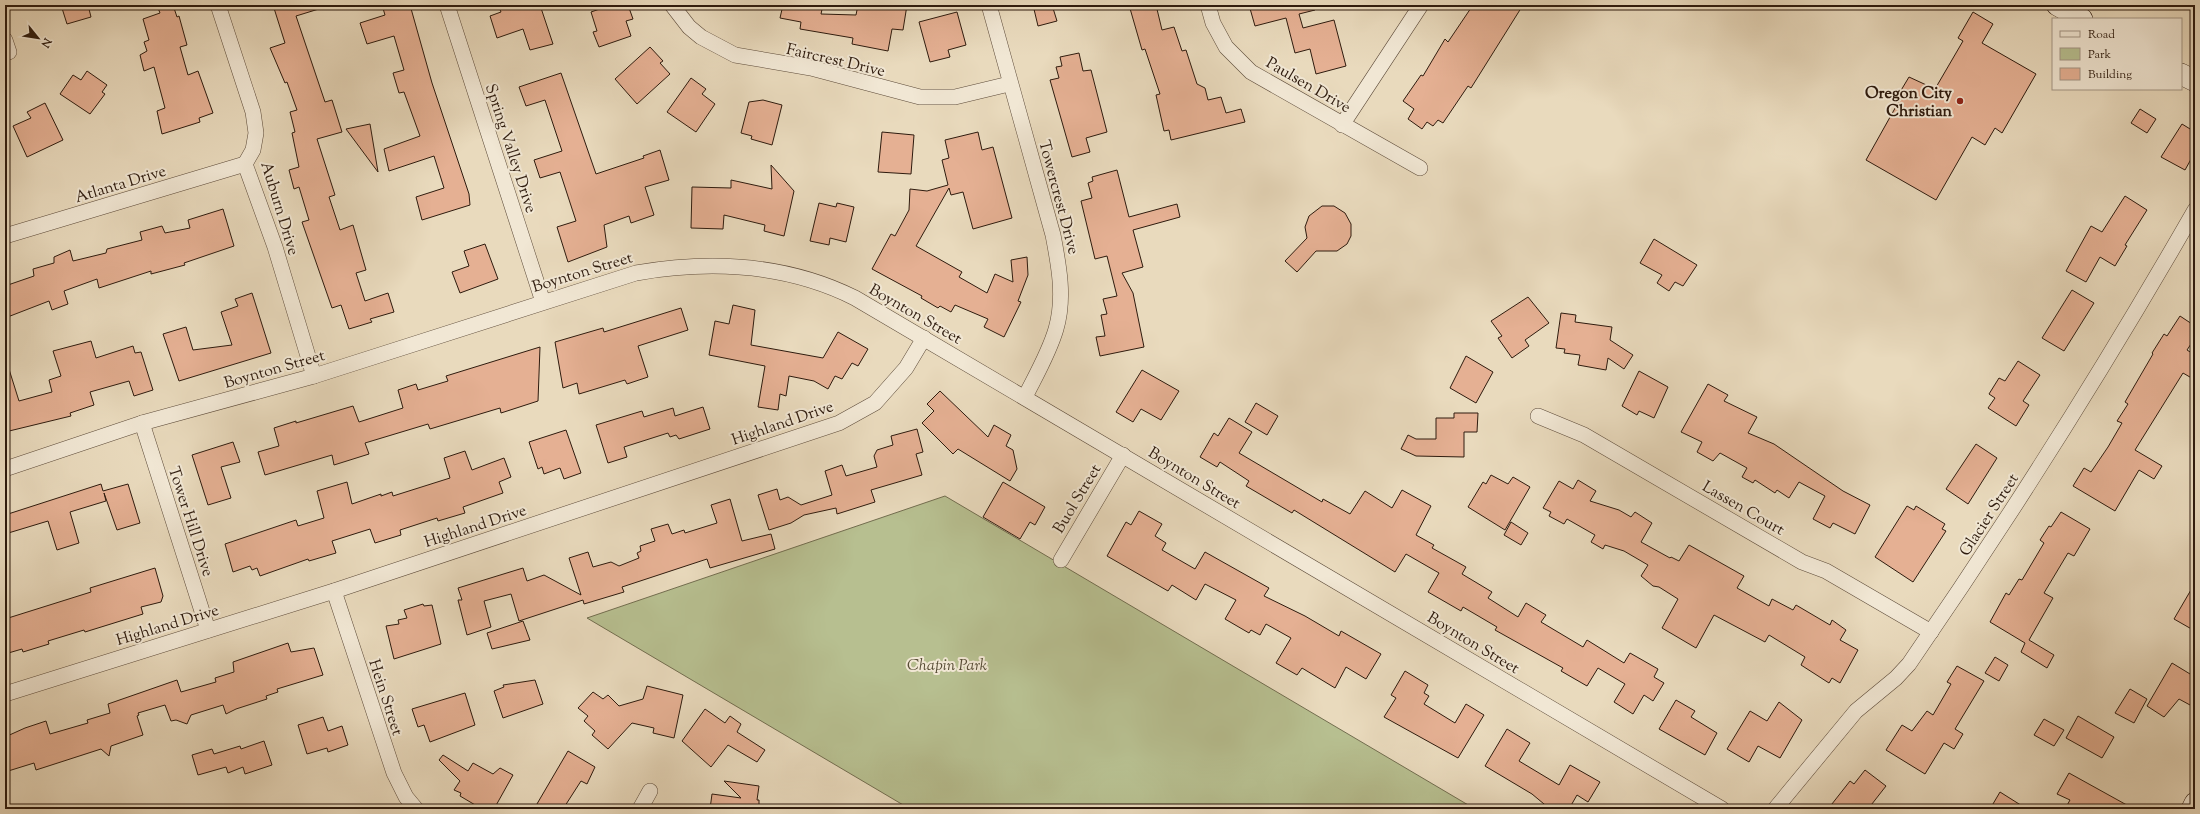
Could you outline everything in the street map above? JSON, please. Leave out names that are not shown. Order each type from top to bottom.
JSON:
[{"type":"main road","points":[[2057,5],[2080,18]]},
{"type":"main road","points":[[2182,74],[2195,81]]},
{"type":"main road","points":[[2192,809],[2195,804]]},
{"type":"street","name":"Auburn Drive","points":[[218,5],[253,112],[256,134],[253,150],[245,164],[275,247],[314,376]]},
{"type":"street","name":"Spring Valley Drive","points":[[447,5],[543,302]]},
{"type":"street","name":"Faircrest Drive","points":[[672,5],[689,27],[701,37],[734,55],[811,68],[920,97],[955,97],[1009,84]]},
{"type":"street","name":"Towercrest Drive","points":[[988,5],[1009,84],[1053,235],[1060,269],[1060,297],[1056,329],[1046,355],[1025,397]]},
{"type":"street","name":"Paulsen Drive","points":[[1208,5],[1213,23],[1226,47],[1236,59],[1251,72],[1420,168]]},
{"type":"street","points":[[1342,124],[1421,5]]},
{"type":"street","name":"Atlanta Drive","points":[[5,236],[245,164]]},
{"type":"street","name":"Glacier Street","points":[[1775,809],[1856,711],[1896,678],[1909,664],[1994,540],[2119,342],[2195,210]]},
{"type":"street","name":"Boynton Street","points":[[5,469],[142,424],[314,376],[636,273],[679,266],[744,266],[807,278],[833,287],[924,338],[1722,809]]},
{"type":"street","name":"Highland Drive","points":[[5,694],[334,591],[839,423],[875,403],[906,368],[924,338]]},
{"type":"street","name":"Lassen Court","points":[[1538,416],[1584,435],[1802,562],[1826,571],[1931,632]]},
{"type":"street","name":"Tower Hill Drive","points":[[142,424],[208,630]]},
{"type":"street","name":"Buol Street","points":[[1061,560],[1123,456]]},
{"type":"street","name":"Hein Street","points":[[334,591],[394,773],[406,797],[416,809]]},
{"type":"street","points":[[640,809],[650,791]]},
{"type":"green space","name":"Chapin Park","points":[[945,496],[1475,809],[910,809],[587,618]]},
{"type":"building","points":[[61,5],[88,5],[91,17],[67,24]]},
{"type":"building","points":[[173,5],[177,17],[179,16],[187,45],[180,47],[188,75],[198,71],[213,113],[199,118],[200,122],[162,134],[157,111],[165,108],[154,67],[144,71],[140,55],[147,51],[144,42],[149,40],[143,19],[160,13],[158,8]]},
{"type":"building","points":[[273,5],[321,5],[322,8],[296,16],[325,102],[332,100],[342,132],[317,139],[335,195],[329,197],[340,230],[353,225],[366,270],[356,273],[365,301],[388,293],[394,312],[370,319],[372,322],[349,329],[341,305],[332,308],[302,222],[309,220],[299,187],[294,189],[289,170],[299,167],[292,133],[295,132],[290,112],[297,110],[287,82],[285,83],[270,48],[285,43]]},
{"type":"building","points":[[382,5],[410,5],[432,83],[469,194],[470,205],[422,220],[416,197],[444,188],[434,156],[389,171],[384,149],[420,136],[404,92],[399,93],[393,73],[404,70],[394,36],[367,44],[360,23],[385,15]]},
{"type":"building","points":[[498,5],[540,5],[553,44],[530,50],[523,29],[497,38],[490,16],[501,12]]},
{"type":"building","points":[[611,5],[628,5],[633,19],[626,21],[631,36],[599,47],[593,32],[597,31],[591,12]]},
{"type":"building","points":[[783,5],[823,5],[821,14],[856,15],[858,5],[907,5],[903,30],[892,29],[888,51],[852,44],[853,38],[800,29],[801,22],[780,18]]},
{"type":"building","points":[[1033,5],[1052,5],[1057,21],[1038,26]]},
{"type":"building","points":[[1129,5],[1156,5],[1162,30],[1174,27],[1182,51],[1186,50],[1197,84],[1205,88],[1208,100],[1221,97],[1226,113],[1241,109],[1245,122],[1171,140],[1169,130],[1164,131],[1156,95],[1160,94],[1145,49],[1142,50]]},
{"type":"building","points":[[1249,5],[1315,5],[1315,10],[1299,14],[1303,28],[1334,20],[1346,66],[1316,74],[1310,49],[1295,53],[1286,18],[1255,26]]},
{"type":"building","points":[[1473,5],[1523,5],[1471,88],[1468,86],[1443,123],[1438,120],[1433,126],[1427,122],[1422,129],[1408,119],[1414,109],[1403,101],[1421,75],[1423,76],[1445,39],[1448,42]]},
{"type":"building","points":[[957,12],[966,45],[948,50],[950,57],[930,62],[919,22]]},
{"type":"building","name":"Oregon City Christian","points":[[1973,12],[1993,24],[1982,43],[2036,74],[2002,133],[1995,128],[1985,145],[1972,137],[1936,200],[1866,160],[1903,94],[1900,92],[1909,77],[1935,89],[1963,41],[1958,38]]},
{"type":"building","points":[[650,47],[663,61],[660,63],[670,74],[637,104],[615,79]]},
{"type":"building","points":[[1079,53],[1083,71],[1091,70],[1107,132],[1086,138],[1090,152],[1072,157],[1050,80],[1059,78],[1056,67],[1062,66],[1060,57]]},
{"type":"building","points":[[87,71],[107,85],[102,92],[105,94],[90,114],[60,94],[73,75],[81,80]]},
{"type":"building","points":[[561,73],[596,174],[644,158],[643,156],[660,150],[669,180],[645,187],[654,215],[631,223],[629,216],[604,225],[607,247],[568,262],[557,227],[576,221],[560,172],[540,178],[534,160],[562,151],[545,100],[526,106],[519,87]]},
{"type":"building","points":[[691,78],[706,89],[702,94],[715,104],[696,132],[667,112]]},
{"type":"building","points":[[763,100],[782,105],[772,145],[751,139],[752,136],[741,133],[749,102]]},
{"type":"building","points":[[45,103],[63,140],[27,157],[13,126],[31,118],[27,112]]},
{"type":"building","points":[[2140,109],[2156,119],[2147,133],[2131,123]]},
{"type":"building","points":[[370,124],[378,172],[346,129]]},
{"type":"building","points":[[2182,124],[2195,132],[2195,152],[2185,170],[2161,157]]},
{"type":"building","points":[[882,132],[914,135],[911,174],[878,172]]},
{"type":"building","points":[[978,132],[982,150],[993,147],[1012,218],[973,229],[963,192],[951,195],[949,188],[916,246],[962,272],[959,277],[987,293],[995,274],[1013,282],[1011,260],[1027,257],[1028,275],[1018,301],[1021,302],[1004,337],[984,327],[988,319],[955,305],[951,312],[940,306],[938,308],[921,298],[922,296],[872,269],[891,234],[895,236],[909,210],[910,189],[927,191],[948,185],[942,160],[949,158],[945,140]]},
{"type":"building","points":[[771,165],[794,191],[784,236],[764,231],[765,225],[724,215],[723,229],[691,228],[692,187],[731,188],[731,180],[772,189]]},
{"type":"building","points":[[1117,170],[1129,217],[1177,204],[1180,217],[1133,230],[1143,267],[1122,273],[1133,293],[1144,347],[1100,356],[1096,337],[1105,336],[1101,315],[1107,314],[1103,299],[1117,296],[1107,256],[1095,259],[1081,201],[1092,198],[1088,183],[1093,181],[1092,177]]},
{"type":"building","points":[[2125,196],[2147,210],[2125,245],[2127,246],[2115,266],[2100,257],[2086,282],[2066,271],[2091,226],[2102,232]]},
{"type":"building","points":[[819,203],[836,207],[837,203],[854,207],[846,242],[830,238],[829,245],[810,241]]},
{"type":"building","points":[[1322,206],[1334,206],[1345,213],[1351,224],[1351,236],[1347,244],[1337,251],[1316,251],[1297,272],[1285,261],[1307,238],[1305,227],[1309,216]]},
{"type":"building","points":[[223,209],[234,246],[184,263],[185,265],[151,274],[151,271],[99,288],[97,279],[64,291],[68,304],[52,310],[49,301],[5,318],[5,286],[34,276],[33,269],[54,263],[54,257],[70,250],[73,261],[106,253],[107,249],[142,240],[140,232],[162,226],[165,233],[190,228],[188,220]]},
{"type":"building","points":[[1654,239],[1697,265],[1683,286],[1675,282],[1669,291],[1657,283],[1662,275],[1640,263]]},
{"type":"building","points":[[485,244],[498,279],[460,293],[452,272],[469,266],[464,251]]},
{"type":"building","points":[[2072,290],[2094,303],[2064,351],[2042,338]]},
{"type":"building","points":[[252,293],[271,353],[179,381],[163,334],[186,327],[193,350],[232,345],[221,312],[238,306],[235,299]]},
{"type":"building","points":[[1528,297],[1549,323],[1525,340],[1529,346],[1512,358],[1498,338],[1502,336],[1491,321]]},
{"type":"building","points":[[733,305],[755,310],[751,345],[823,358],[838,332],[868,349],[858,366],[852,363],[842,379],[835,376],[828,389],[814,381],[789,376],[786,396],[780,394],[778,410],[758,407],[765,366],[709,355],[715,321],[729,324]]},
{"type":"building","points":[[681,308],[688,330],[638,346],[648,377],[627,384],[625,380],[579,394],[577,383],[563,388],[555,342],[603,328],[604,332]]},
{"type":"building","points":[[1561,313],[1576,315],[1575,322],[1612,327],[1610,340],[1633,355],[1624,369],[1608,358],[1606,370],[1578,365],[1580,355],[1564,353],[1565,349],[1556,348]]},
{"type":"building","points":[[2180,316],[2195,326],[2195,338],[2187,350],[2195,355],[2195,380],[2183,373],[2135,450],[2162,466],[2154,479],[2139,470],[2115,511],[2073,486],[2084,468],[2091,472],[2108,447],[2122,423],[2117,421],[2128,404],[2125,402],[2164,334],[2167,336]]},
{"type":"building","points":[[91,341],[96,358],[133,346],[135,353],[141,352],[153,390],[134,396],[129,381],[90,392],[94,405],[70,413],[71,416],[5,432],[5,366],[8,366],[19,401],[52,392],[49,380],[61,376],[53,351]]},
{"type":"building","points":[[540,347],[538,401],[501,413],[500,408],[430,429],[428,424],[365,443],[369,454],[334,465],[332,455],[265,475],[258,452],[279,446],[274,428],[353,406],[359,422],[403,408],[398,390],[416,384],[418,390],[448,381],[446,376]]},
{"type":"building","points":[[1466,356],[1493,372],[1476,403],[1450,388]]},
{"type":"building","points":[[2018,361],[2040,375],[2023,401],[2029,405],[2016,426],[1988,408],[1995,398],[1989,394],[1999,378],[2005,381]]},
{"type":"building","points":[[1142,370],[1179,391],[1161,420],[1141,409],[1133,422],[1116,412]]},
{"type":"building","points":[[1639,371],[1668,387],[1654,418],[1639,411],[1637,415],[1622,406]]},
{"type":"building","points":[[1708,384],[1728,395],[1724,401],[1757,417],[1748,433],[1774,444],[1843,491],[1870,505],[1855,534],[1833,523],[1830,528],[1813,519],[1825,496],[1799,482],[1789,498],[1777,490],[1775,493],[1755,480],[1753,483],[1742,477],[1747,468],[1720,453],[1713,461],[1697,452],[1702,442],[1681,432]]},
{"type":"building","points":[[940,391],[988,437],[994,425],[1011,435],[1006,446],[1013,450],[1017,469],[1010,481],[958,449],[953,454],[922,423],[934,411],[927,404]]},
{"type":"building","points":[[1256,403],[1278,416],[1267,435],[1245,422]]},
{"type":"building","points":[[703,407],[710,429],[679,439],[676,435],[670,437],[668,433],[624,447],[627,457],[608,463],[596,425],[642,411],[644,417],[673,408],[675,416]]},
{"type":"building","points":[[1454,413],[1478,413],[1477,432],[1464,432],[1464,457],[1416,456],[1401,449],[1408,435],[1416,439],[1436,439],[1436,418],[1454,418]]},
{"type":"building","points":[[1229,418],[1252,432],[1239,453],[1322,502],[1323,499],[1350,514],[1365,491],[1392,508],[1402,490],[1431,506],[1416,535],[1434,545],[1432,548],[1466,567],[1462,574],[1492,592],[1488,598],[1518,617],[1526,603],[1546,615],[1541,622],[1583,647],[1587,640],[1624,663],[1630,653],[1658,669],[1654,677],[1664,683],[1653,701],[1644,695],[1633,714],[1614,702],[1625,684],[1598,668],[1587,686],[1561,671],[1563,668],[1495,630],[1497,627],[1463,607],[1461,611],[1428,592],[1439,573],[1406,554],[1395,572],[1294,510],[1292,513],[1246,486],[1249,481],[1220,462],[1217,467],[1200,457],[1214,433],[1218,436]]},
{"type":"building","points":[[917,429],[923,452],[916,454],[922,475],[871,490],[875,502],[837,514],[836,508],[804,515],[791,523],[769,530],[758,495],[777,489],[780,500],[788,497],[801,505],[832,495],[825,471],[842,465],[846,476],[877,467],[874,456],[877,450],[893,445],[891,436]]},
{"type":"building","points":[[566,430],[581,473],[564,479],[560,468],[544,474],[542,467],[538,469],[529,442]]},
{"type":"building","points":[[233,442],[240,462],[221,467],[231,498],[208,505],[192,455]]},
{"type":"building","points":[[1976,444],[1997,458],[1968,504],[1946,489]]},
{"type":"building","points":[[465,451],[472,470],[504,458],[511,477],[499,482],[503,493],[463,507],[465,513],[438,521],[437,518],[400,530],[401,535],[375,543],[370,529],[332,541],[336,553],[309,561],[308,559],[260,576],[257,568],[252,570],[250,566],[233,572],[225,544],[296,520],[298,526],[324,518],[317,491],[347,482],[352,504],[381,494],[381,496],[392,492],[393,496],[450,478],[444,458]]},
{"type":"building","points":[[1491,475],[1508,484],[1513,477],[1530,487],[1505,530],[1468,507],[1483,482],[1486,484]]},
{"type":"building","points":[[1578,480],[1596,491],[1590,501],[1619,510],[1631,517],[1635,512],[1652,523],[1641,542],[1670,558],[1671,557],[1679,561],[1689,545],[1744,576],[1737,588],[1769,606],[1772,599],[1793,610],[1796,605],[1830,625],[1832,620],[1846,630],[1840,640],[1858,650],[1840,683],[1832,678],[1829,683],[1801,665],[1805,657],[1769,635],[1765,642],[1714,615],[1696,648],[1662,628],[1678,599],[1659,587],[1653,586],[1641,576],[1648,565],[1624,551],[1605,545],[1603,549],[1591,542],[1595,535],[1567,519],[1564,524],[1549,516],[1551,512],[1543,508],[1559,481],[1573,489]]},
{"type":"building","points":[[1003,482],[1045,507],[1035,525],[1030,522],[1020,539],[983,517]]},
{"type":"building","points":[[101,484],[103,491],[128,484],[140,523],[117,530],[104,493],[106,501],[70,512],[79,543],[57,550],[48,521],[5,534],[5,515]]},
{"type":"building","points":[[730,499],[742,541],[771,534],[775,549],[710,568],[707,559],[622,587],[624,592],[584,604],[583,600],[519,621],[511,594],[484,601],[491,627],[467,635],[458,600],[462,600],[458,588],[523,568],[527,581],[544,575],[581,595],[569,558],[588,552],[593,567],[611,562],[619,566],[639,558],[637,553],[641,551],[640,546],[655,541],[651,529],[668,524],[672,534],[684,530],[685,533],[717,523],[711,505]]},
{"type":"building","points":[[1907,506],[1914,510],[1916,506],[1945,524],[1942,529],[1946,531],[1913,582],[1875,557]]},
{"type":"building","points":[[1139,511],[1162,524],[1155,536],[1166,543],[1162,550],[1195,569],[1205,552],[1269,588],[1264,596],[1305,616],[1339,636],[1341,631],[1381,654],[1366,679],[1346,667],[1335,688],[1302,668],[1297,675],[1276,663],[1291,638],[1266,624],[1260,635],[1251,630],[1249,633],[1225,619],[1236,600],[1205,584],[1196,600],[1172,585],[1168,591],[1107,556],[1126,522],[1131,525]]},
{"type":"building","points":[[2061,512],[2090,529],[2074,556],[2068,553],[2044,593],[2053,598],[2029,640],[2054,655],[2047,668],[2021,652],[2025,643],[1990,622],[2006,593],[2009,595],[2019,579],[2022,580],[2044,543],[2040,540]]},
{"type":"building","points":[[1511,522],[1528,533],[1521,545],[1504,535]]},
{"type":"building","points":[[155,568],[163,596],[161,602],[141,607],[143,614],[85,632],[84,630],[48,641],[49,644],[23,652],[22,649],[5,654],[5,619],[91,592],[90,588]]},
{"type":"building","points":[[2195,583],[2195,631],[2174,619]]},
{"type":"building","points":[[423,604],[424,606],[432,605],[441,644],[394,659],[386,626],[399,624],[398,620],[407,618],[404,610]]},
{"type":"building","points":[[523,621],[530,640],[492,649],[487,633]]},
{"type":"building","points":[[288,643],[291,652],[314,648],[323,675],[277,689],[278,692],[266,696],[267,699],[236,709],[226,714],[223,705],[191,715],[187,724],[176,720],[171,721],[165,705],[138,713],[139,715],[137,716],[143,735],[111,746],[109,756],[101,749],[36,770],[34,763],[5,772],[5,737],[46,721],[50,734],[88,723],[87,720],[110,713],[108,704],[177,680],[181,692],[216,682],[215,678],[234,672],[233,662]]},
{"type":"building","points":[[1995,657],[2008,665],[1999,681],[1985,673]]},
{"type":"building","points":[[2172,663],[2195,677],[2195,696],[2190,705],[2179,699],[2164,717],[2147,706]]},
{"type":"building","points":[[1957,666],[1984,681],[1955,729],[1963,734],[1954,749],[1944,743],[1925,774],[1886,750],[1902,725],[1912,731],[1927,711],[1933,715],[1951,684],[1947,682]]},
{"type":"building","points":[[1405,671],[1428,685],[1424,693],[1429,696],[1424,704],[1455,723],[1466,704],[1484,715],[1458,758],[1384,717],[1396,698],[1391,695]]},
{"type":"building","points":[[535,680],[543,704],[503,718],[494,691],[504,687],[503,685]]},
{"type":"building","points":[[647,686],[683,695],[674,738],[653,733],[654,728],[632,723],[608,749],[592,735],[595,731],[584,721],[588,716],[578,708],[593,692],[603,699],[608,695],[619,706],[643,699]]},
{"type":"building","points":[[2130,689],[2147,699],[2134,723],[2115,713]]},
{"type":"building","points":[[465,693],[475,725],[430,742],[424,725],[418,727],[412,709]]},
{"type":"building","points":[[1676,700],[1695,711],[1691,717],[1717,733],[1705,755],[1659,729]]},
{"type":"building","points":[[1779,702],[1802,720],[1780,758],[1758,746],[1749,762],[1727,749],[1750,711],[1767,721]]},
{"type":"building","points":[[705,709],[725,723],[730,716],[741,724],[737,732],[765,750],[757,762],[728,745],[711,767],[682,741]]},
{"type":"building","points":[[2078,716],[2114,737],[2102,758],[2066,738]]},
{"type":"building","points":[[323,717],[328,731],[342,726],[348,745],[328,752],[327,748],[307,754],[298,725]]},
{"type":"building","points":[[2044,719],[2064,730],[2054,746],[2034,735]]},
{"type":"building","points":[[1507,729],[1530,743],[1519,761],[1559,785],[1570,765],[1600,782],[1588,802],[1577,795],[1569,809],[1550,809],[1532,794],[1485,766]]},
{"type":"building","points":[[264,741],[272,765],[245,774],[243,767],[228,773],[226,767],[198,775],[192,755],[212,749],[214,754],[240,746],[241,749]]},
{"type":"building","points":[[568,751],[595,767],[587,784],[581,781],[563,809],[534,809]]},
{"type":"building","points":[[443,755],[468,771],[473,763],[493,774],[500,768],[513,775],[494,809],[482,809],[460,796],[461,793],[454,790],[460,781],[439,760]]},
{"type":"building","points":[[1865,770],[1886,786],[1868,809],[1828,809],[1850,781],[1854,784]]},
{"type":"building","points":[[2069,773],[2134,809],[2065,809],[2070,800],[2057,794]]},
{"type":"building","points":[[724,781],[759,786],[757,800],[759,800],[759,809],[710,809],[712,794],[741,798]]},
{"type":"building","points":[[2000,792],[2027,809],[1990,809]]},
{"type":"place","name":"Oregon City Christian","points":[[1960,101]]}]
